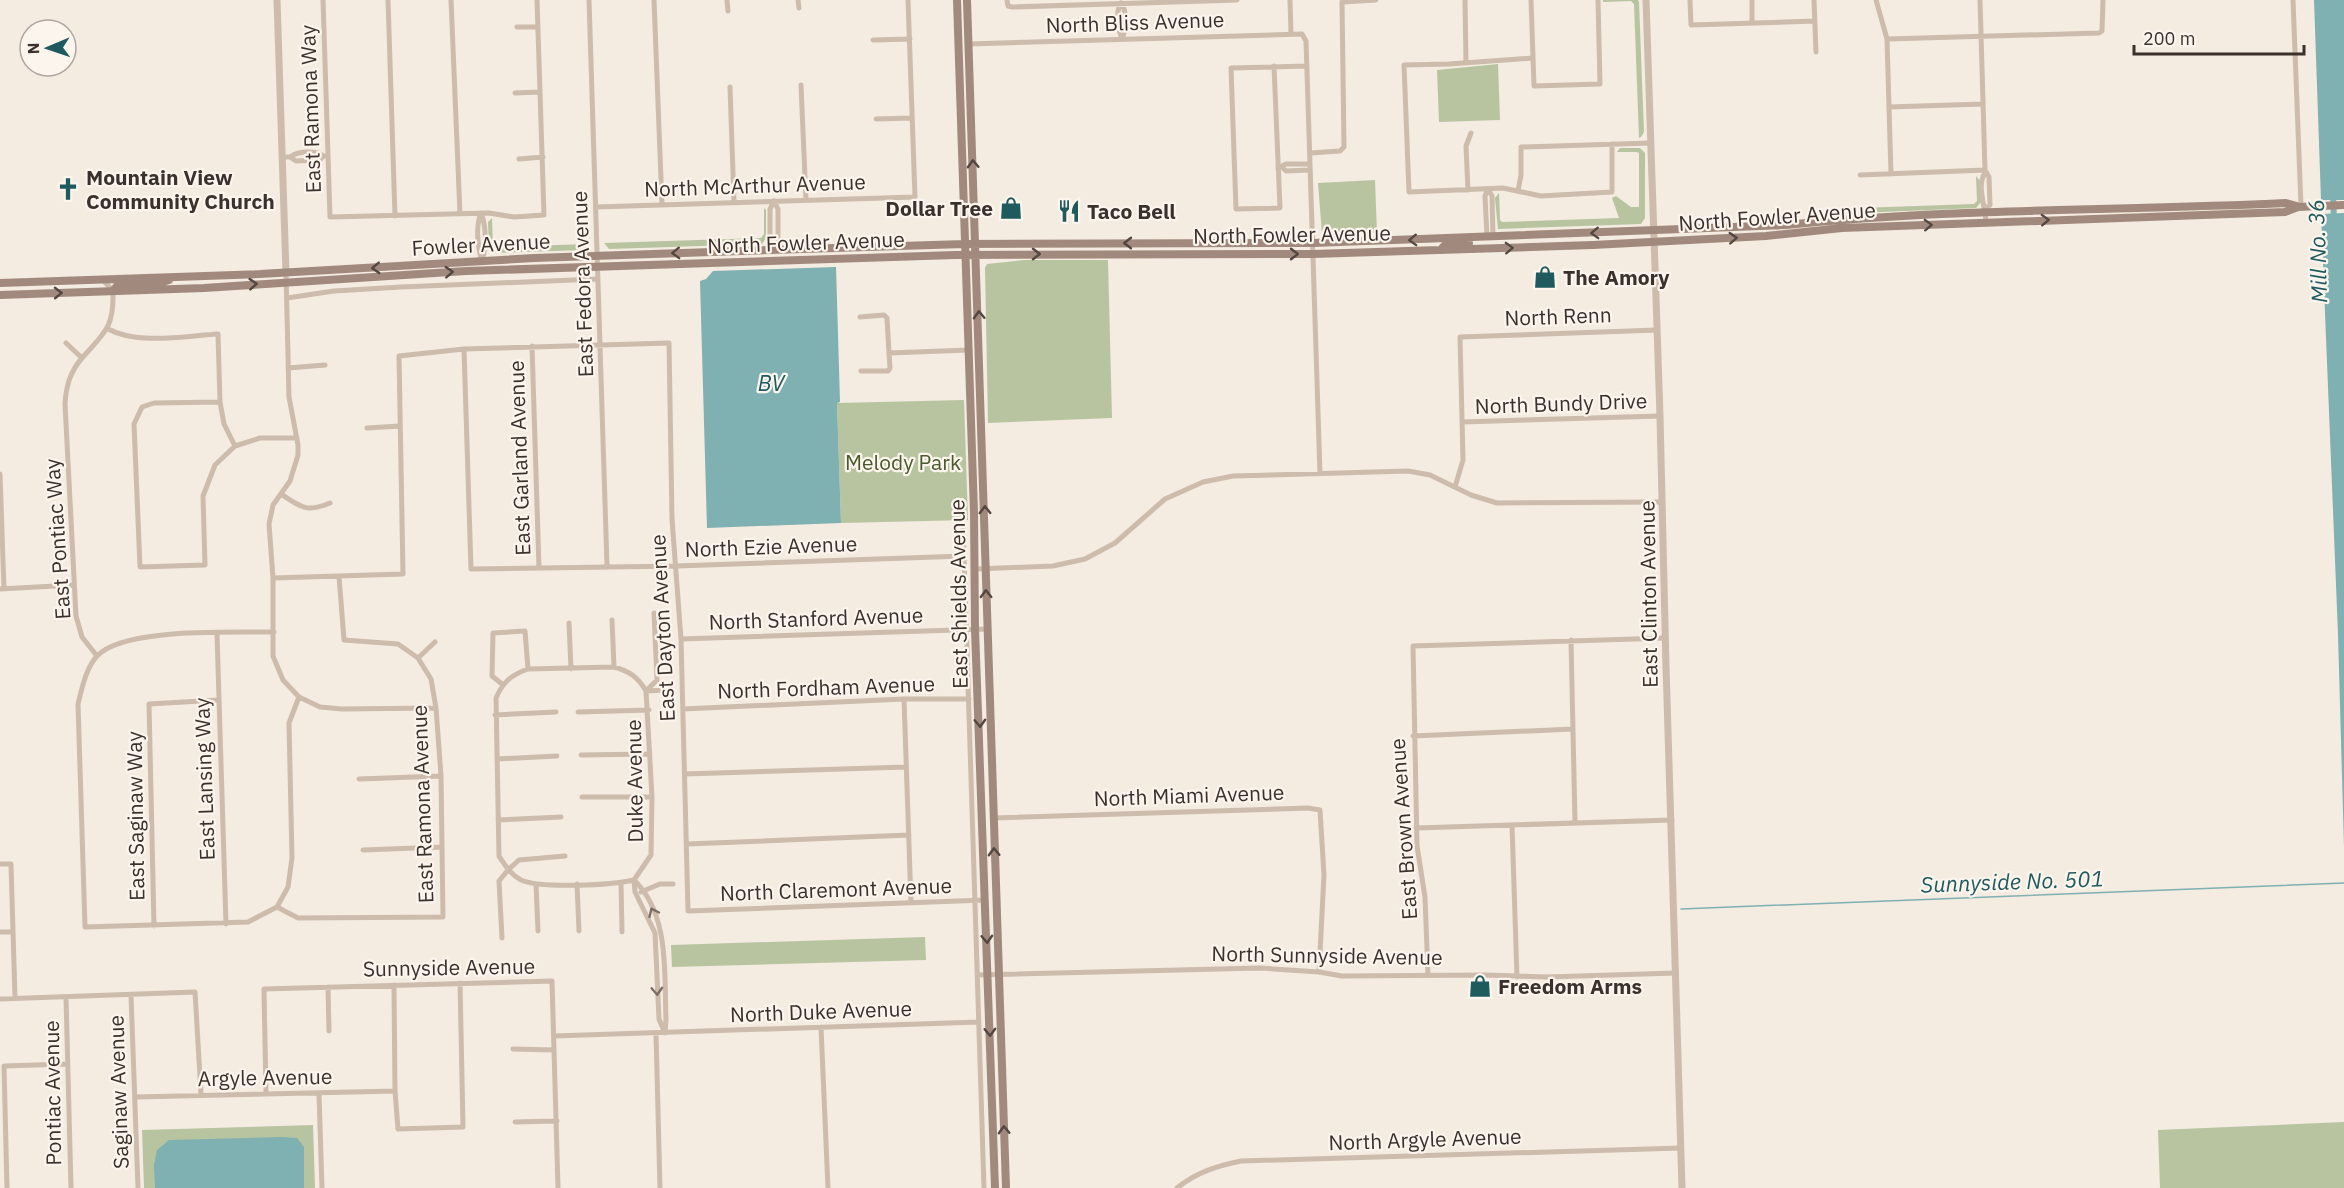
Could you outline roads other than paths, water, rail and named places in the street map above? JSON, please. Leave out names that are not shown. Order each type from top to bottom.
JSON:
[{"type":"main road","name":"East Shields Avenue","points":[[957,0],[976,569],[975,629],[995,1188]]},
{"type":"main road","points":[[962,0],[963,42],[969,44]]},
{"type":"main road","name":"East Shields Avenue","points":[[967,0],[985,484],[987,628],[1006,1188]]},
{"type":"main road","points":[[959,46],[964,72],[966,118],[972,127]]},
{"type":"main road","name":"North Fowler Avenue","points":[[965,244],[1313,243],[1775,226],[1986,211],[2286,203],[2300,206],[2343,205]]},
{"type":"main road","name":"North Fowler Avenue","points":[[286,282],[466,271],[977,254],[1313,254],[1654,242],[1766,236],[1842,228],[2285,212],[2300,206]]},
{"type":"main road","points":[[2101,218],[2161,212],[2163,208]]},
{"type":"main road","points":[[1440,250],[1447,244],[1486,242],[1490,237]]},
{"type":"main road","points":[[1141,254],[1168,249],[1212,249],[1220,247],[1222,243]]},
{"type":"main road","name":"Fowler Avenue","points":[[0,283],[286,273],[597,256],[965,244]]},
{"type":"main road","points":[[720,263],[725,258],[770,256],[776,254],[774,250]]},
{"type":"main road","points":[[113,291],[117,286],[157,284],[176,277]]},
{"type":"main road","points":[[0,290],[38,288],[43,281]]},
{"type":"main road","points":[[0,295],[286,282]]},
{"type":"main road","points":[[971,410],[976,412],[977,416],[979,464],[985,484]]},
{"type":"street","points":[[277,0],[286,157],[288,368],[290,409],[297,438],[297,465],[270,514],[273,656],[283,680],[299,697],[320,707],[342,709],[436,708]]},
{"type":"street","name":"East Ramona Way","points":[[323,0],[326,156],[330,217],[395,216]]},
{"type":"street","points":[[388,0],[395,216],[481,213],[514,217],[544,215],[537,0]]},
{"type":"street","points":[[452,0],[460,214]]},
{"type":"street","name":"East Fedora Avenue","points":[[589,0],[607,566]]},
{"type":"street","points":[[654,0],[662,205]]},
{"type":"street","points":[[727,0],[728,11]]},
{"type":"street","points":[[798,0],[799,8]]},
{"type":"street","points":[[876,119],[912,118],[908,0]]},
{"type":"street","points":[[1007,3],[1237,0]]},
{"type":"street","points":[[1290,0],[1291,33]]},
{"type":"street","points":[[1310,153],[1343,150],[1342,2],[1376,0]]},
{"type":"street","points":[[1465,0],[1466,63]]},
{"type":"street","points":[[1531,0],[1534,86],[1600,84],[1598,0]]},
{"type":"street","name":"East Clinton Avenue","points":[[1646,0],[1682,1188]]},
{"type":"street","points":[[1690,0],[1691,25],[1815,21]]},
{"type":"street","points":[[1752,0],[1752,23]]},
{"type":"street","points":[[1814,0],[1816,52]]},
{"type":"street","points":[[1876,0],[1887,39],[1891,174]]},
{"type":"street","points":[[1980,0],[1985,172],[1989,177],[1990,205],[1986,211],[1986,223]]},
{"type":"street","points":[[1887,39],[2102,31],[2103,0]]},
{"type":"street","points":[[2293,0],[2300,206]]},
{"type":"street","points":[[1121,3],[1118,8],[1122,22],[1122,39]]},
{"type":"street","points":[[516,27],[538,27]]},
{"type":"street","name":"North Bliss Avenue","points":[[969,44],[1291,33],[1302,34],[1306,41],[1306,66]]},
{"type":"street","points":[[873,40],[910,39]]},
{"type":"street","points":[[1533,58],[1404,65],[1409,192],[1488,189],[1518,191],[1541,196],[1612,192],[1612,144]]},
{"type":"street","points":[[1274,66],[1280,208],[1236,209],[1231,68],[1274,66],[1306,66],[1320,474]]},
{"type":"street","points":[[801,85],[806,200]]},
{"type":"street","points":[[730,87],[734,202]]},
{"type":"street","points":[[515,93],[540,92]]},
{"type":"street","points":[[1889,107],[1983,104]]},
{"type":"street","name":"North McArthur Avenue","points":[[596,207],[915,196],[912,118]]},
{"type":"street","points":[[1468,190],[1467,147],[1471,133]]},
{"type":"street","points":[[1518,191],[1521,179],[1521,147],[1651,143]]},
{"type":"street","points":[[286,157],[296,160],[320,160],[326,156]]},
{"type":"street","points":[[519,159],[543,158]]},
{"type":"street","points":[[1280,168],[1310,167]]},
{"type":"street","points":[[1860,175],[1985,172]]},
{"type":"street","points":[[1488,189],[1492,195],[1490,237]]},
{"type":"street","points":[[774,201],[778,209],[774,250]]},
{"type":"street","points":[[481,213],[478,221],[479,250],[482,262]]},
{"type":"street","points":[[286,298],[334,291],[390,287],[597,279]]},
{"type":"street","points":[[103,280],[113,291],[113,313],[108,328],[120,335],[136,338],[218,334],[220,402],[224,424],[235,446]]},
{"type":"street","points":[[860,317],[885,315],[887,318],[890,368],[888,371],[861,371]]},
{"type":"street","name":"East Pontiac Way","points":[[97,656],[82,637],[76,616],[66,397],[70,377],[82,358],[108,328]]},
{"type":"street","name":"North Renn","points":[[1462,422],[1460,337],[1657,330]]},
{"type":"street","points":[[66,343],[82,358]]},
{"type":"street","name":"East Dayton Avenue","points":[[601,344],[669,343],[672,519],[681,639],[688,911]]},
{"type":"street","points":[[273,578],[403,574],[399,356],[464,349],[601,344]]},
{"type":"street","name":"East Garland Avenue","points":[[532,346],[539,568]]},
{"type":"street","name":"North Ezie Avenue","points":[[464,349],[471,569],[677,566],[964,556]]},
{"type":"street","points":[[889,353],[969,350]]},
{"type":"street","points":[[288,368],[325,365]]},
{"type":"street","points":[[220,402],[154,403],[142,407],[134,424],[140,567],[205,565],[203,496],[216,465],[235,446],[260,438],[297,438]]},
{"type":"street","name":"North Bundy Drive","points":[[1462,422],[1660,416]]},
{"type":"street","points":[[1455,487],[1463,460],[1462,422]]},
{"type":"street","points":[[367,428],[400,426]]},
{"type":"street","points":[[976,569],[1053,566],[1085,559],[1115,543],[1165,500],[1203,482],[1233,476],[1408,471],[1430,475],[1471,495],[1497,503],[1661,502]]},
{"type":"street","points":[[0,474],[2,589],[73,585]]},
{"type":"street","points":[[281,494],[303,508],[319,508],[330,503]]},
{"type":"street","name":"East Shields Avenue","points":[[963,525],[984,1188]]},
{"type":"street","points":[[339,576],[344,640],[398,644],[418,658],[435,642]]},
{"type":"street","points":[[646,691],[657,680],[654,613]]},
{"type":"street","points":[[612,620],[614,667]]},
{"type":"street","points":[[569,623],[571,669]]},
{"type":"street","name":"North Stanford Avenue","points":[[681,639],[987,628]]},
{"type":"street","points":[[528,669],[525,631],[493,633],[492,676],[502,684],[496,698],[495,715],[499,856],[508,870],[520,879],[536,884],[621,883],[634,880]]},
{"type":"street","points":[[274,632],[145,636],[119,642],[97,656],[85,678],[78,704],[85,927],[154,927],[248,922],[277,907],[288,886],[292,858],[288,723],[299,697]]},
{"type":"street","name":"East Lansing Way","points":[[217,634],[226,924]]},
{"type":"street","points":[[1575,822],[1571,640],[1665,638]]},
{"type":"street","name":"East Brown Avenue","points":[[1428,975],[1425,897],[1417,851],[1413,646],[1571,640]]},
{"type":"street","name":"East Ramona Avenue","points":[[277,907],[298,918],[443,917],[441,776],[436,708],[431,679],[418,658]]},
{"type":"street","name":"Duke Avenue","points":[[502,684],[514,674],[528,669],[614,667],[625,670],[640,680],[646,691],[649,710],[651,855],[634,880]]},
{"type":"street","points":[[646,691],[666,690]]},
{"type":"street","points":[[904,699],[911,903]]},
{"type":"street","name":"North Fordham Avenue","points":[[683,709],[904,699],[969,699]]},
{"type":"street","name":"East Saginaw Way","points":[[154,927],[149,704],[218,700]]},
{"type":"street","points":[[578,712],[649,710]]},
{"type":"street","points":[[495,715],[556,712]]},
{"type":"street","points":[[1413,736],[1573,729]]},
{"type":"street","points":[[581,755],[650,754]]},
{"type":"street","points":[[496,759],[556,756]]},
{"type":"street","points":[[685,774],[906,767]]},
{"type":"street","points":[[359,779],[441,776]]},
{"type":"street","points":[[582,797],[652,797]]},
{"type":"street","name":"North Miami Avenue","points":[[993,818],[1308,808],[1320,810],[1324,875],[1319,972]]},
{"type":"street","points":[[498,820],[561,817]]},
{"type":"street","points":[[1416,828],[1672,820]]},
{"type":"street","points":[[1512,825],[1517,977]]},
{"type":"street","points":[[687,844],[909,835]]},
{"type":"street","points":[[363,850],[442,847]]},
{"type":"street","points":[[502,938],[500,882],[508,870],[519,860],[565,856]]},
{"type":"street","points":[[0,864],[11,864],[15,998]]},
{"type":"street","points":[[634,880],[643,891],[662,931],[665,1033]]},
{"type":"street","points":[[634,880],[637,894],[655,933],[659,1019],[665,1033]]},
{"type":"street","points":[[621,883],[622,932]]},
{"type":"street","points":[[536,884],[538,931]]},
{"type":"street","points":[[577,884],[579,931]]},
{"type":"street","points":[[637,894],[660,884],[673,884]]},
{"type":"street","name":"North Claremont Avenue","points":[[688,911],[985,900]]},
{"type":"street","points":[[0,932],[13,932]]},
{"type":"street","name":"North Sunnyside Avenue","points":[[977,975],[1260,968],[1319,972],[1341,976],[1517,977],[1676,973]]},
{"type":"street","name":"Sunnyside Avenue","points":[[266,1094],[264,989],[552,981],[554,1036]]},
{"type":"street","points":[[394,985],[394,1091],[398,1129],[463,1127],[460,983]]},
{"type":"street","points":[[327,987],[329,1031]]},
{"type":"street","points":[[0,999],[195,992],[201,1094]]},
{"type":"street","name":"Saginaw Avenue","points":[[131,994],[138,1188]]},
{"type":"street","name":"Pontiac Avenue","points":[[66,997],[71,1188]]},
{"type":"street","name":"North Duke Avenue","points":[[656,1033],[979,1022]]},
{"type":"street","points":[[821,1027],[828,1188]]},
{"type":"street","points":[[558,1188],[554,1036],[656,1033],[660,1188]]},
{"type":"street","points":[[513,1049],[554,1050]]},
{"type":"street","points":[[7,1188],[3,1066],[67,1064]]},
{"type":"street","name":"Argyle Avenue","points":[[135,1097],[394,1091]]},
{"type":"street","points":[[319,1094],[322,1188]]},
{"type":"street","points":[[515,1122],[557,1121]]},
{"type":"street","name":"North Argyle Avenue","points":[[1177,1188],[1191,1177],[1214,1167],[1241,1161],[1681,1148]]},
{"type":"water","points":[[2314,0],[2344,0],[2344,200],[2321,200]]},
{"type":"water","points":[[2344,213],[2344,847],[2321,214]]},
{"type":"water","name":"BV","points":[[836,267],[841,523],[707,528],[700,281],[706,279],[713,271]]},
{"type":"water","points":[[297,1138],[304,1147],[304,1188],[155,1188],[154,1165],[157,1150],[169,1140]]},
{"type":"waterway","name":"Mill No. 36","points":[[2333,192],[2334,221]]},
{"type":"waterway","name":"Sunnyside No. 501","points":[[1681,909],[2344,883]]},
{"type":"place","name":"Mountain View Community Church","points":[[68,189]]},
{"type":"place","name":"Dollar Tree","points":[[1011,208]]},
{"type":"place","name":"Taco Bell","points":[[1069,211]]},
{"type":"place","name":"The Amory","points":[[1545,277]]},
{"type":"place","name":"Freedom Arms","points":[[1480,986]]},
{"type":"park label","name":"Melody Park","points":[[903,462]]}]
